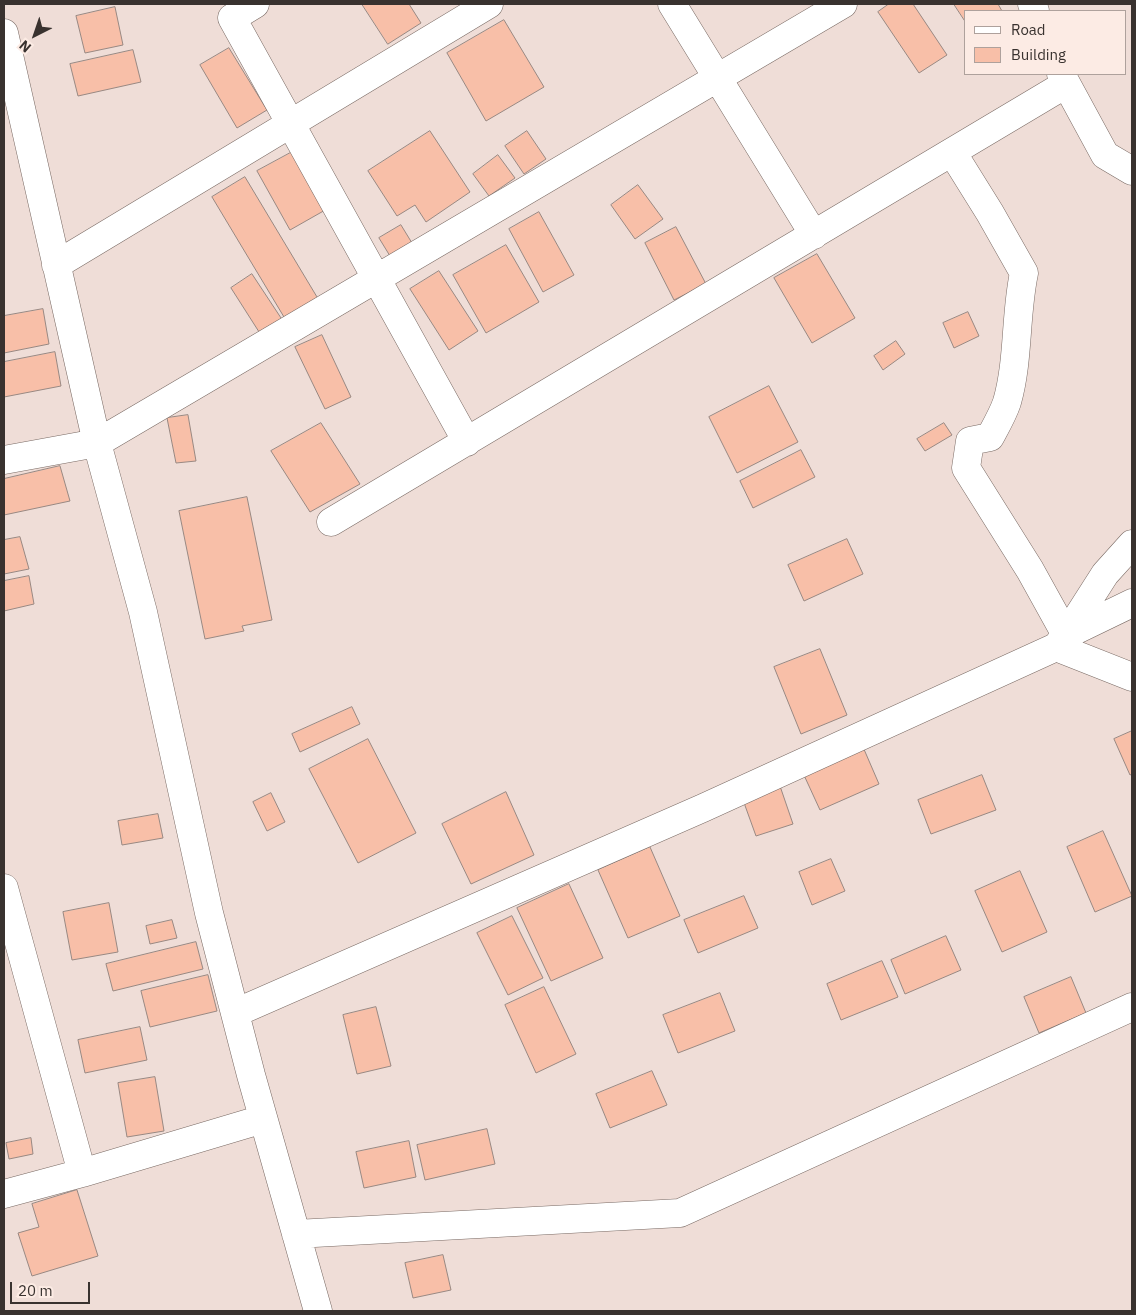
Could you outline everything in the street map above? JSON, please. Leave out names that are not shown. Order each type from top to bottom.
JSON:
[{"type":"street","points":[[255,4],[232,18],[467,442]]},
{"type":"street","points":[[56,265],[489,4]]},
{"type":"street","points":[[672,4],[814,235]]},
{"type":"street","points":[[4,460],[97,443],[843,4]]},
{"type":"street","points":[[4,39],[97,443],[143,612],[207,903],[263,1119],[318,1311]]},
{"type":"street","points":[[331,522],[952,152],[1063,79],[1105,155],[1132,171]]},
{"type":"street","points":[[952,152],[1024,273],[1020,292],[1015,356],[1006,403],[990,437],[970,441],[966,468],[1030,570],[1061,641],[1132,677]]},
{"type":"street","points":[[1061,641],[1105,574],[1132,544]]},
{"type":"street","points":[[235,1013],[703,808],[1061,641],[1132,603]]},
{"type":"street","points":[[4,893],[82,1173]]},
{"type":"street","points":[[296,1234],[680,1213],[1132,1007]]},
{"type":"street","points":[[4,1194],[82,1173],[263,1119]]},
{"type":"building","points":[[362,4],[409,4],[421,23],[388,44]]},
{"type":"building","points":[[889,4],[913,4],[947,55],[919,73],[878,12]]},
{"type":"building","points":[[954,4],[998,4],[1001,10],[964,10],[964,19]]},
{"type":"building","points":[[115,7],[123,45],[85,53],[76,16]]},
{"type":"building","points":[[504,20],[544,87],[486,121],[447,53]]},
{"type":"building","points":[[229,48],[267,110],[237,128],[200,65]]},
{"type":"building","points":[[133,50],[141,82],[78,96],[70,64]]},
{"type":"building","points":[[430,131],[470,192],[426,222],[415,205],[397,216],[368,171]]},
{"type":"building","points":[[527,131],[546,159],[524,174],[505,146]]},
{"type":"building","points":[[294,151],[327,209],[290,230],[257,171]]},
{"type":"building","points":[[498,155],[515,178],[489,196],[473,174]]},
{"type":"building","points":[[245,177],[320,302],[287,322],[212,197]]},
{"type":"building","points":[[638,185],[663,219],[635,239],[611,205]]},
{"type":"building","points":[[539,212],[574,275],[543,292],[509,229]]},
{"type":"building","points":[[401,225],[412,243],[390,256],[379,238]]},
{"type":"building","points":[[676,227],[706,284],[674,300],[645,243]]},
{"type":"building","points":[[506,245],[539,302],[486,333],[453,275]]},
{"type":"building","points":[[817,254],[855,318],[812,343],[774,278]]},
{"type":"building","points":[[439,271],[478,331],[449,350],[410,289]]},
{"type":"building","points":[[252,274],[283,321],[261,335],[231,288]]},
{"type":"building","points":[[43,309],[49,344],[4,353],[4,316]]},
{"type":"building","points":[[968,312],[979,336],[954,348],[943,323]]},
{"type":"building","points":[[322,335],[351,397],[325,409],[295,347]]},
{"type":"building","points":[[896,341],[905,354],[883,370],[874,356]]},
{"type":"building","points":[[55,352],[61,386],[4,397],[4,362]]},
{"type":"building","points":[[769,386],[798,442],[737,473],[709,417]]},
{"type":"building","points":[[188,415],[196,461],[176,463],[167,418]]},
{"type":"building","points":[[321,423],[360,484],[310,512],[271,451]]},
{"type":"building","points":[[944,423],[952,435],[925,451],[917,439]]},
{"type":"building","points":[[801,450],[815,477],[753,508],[740,481]]},
{"type":"building","points":[[60,466],[70,501],[4,515],[4,479]]},
{"type":"building","points":[[247,497],[272,620],[242,626],[244,631],[205,639],[179,511]]},
{"type":"building","points":[[20,537],[29,569],[4,574],[4,540]]},
{"type":"building","points":[[847,539],[863,574],[804,601],[788,565]]},
{"type":"building","points":[[29,576],[34,604],[4,611],[4,581]]},
{"type":"building","points":[[820,649],[847,715],[801,734],[774,667]]},
{"type":"building","points":[[352,707],[360,724],[300,752],[292,734]]},
{"type":"building","points":[[1132,731],[1132,774],[1130,775],[1114,739]]},
{"type":"building","points":[[368,739],[416,833],[358,863],[309,769]]},
{"type":"building","points":[[863,747],[879,784],[820,810],[803,773]]},
{"type":"building","points":[[982,775],[996,810],[931,834],[918,800]]},
{"type":"building","points":[[780,786],[793,824],[756,836],[743,800]]},
{"type":"building","points":[[506,792],[534,855],[471,884],[442,824]]},
{"type":"building","points":[[271,793],[285,822],[267,831],[253,802]]},
{"type":"building","points":[[158,814],[163,838],[122,845],[118,821]]},
{"type":"building","points":[[1103,831],[1132,896],[1095,912],[1067,847]]},
{"type":"building","points":[[650,847],[680,916],[628,938],[598,870]]},
{"type":"building","points":[[831,859],[845,891],[812,905],[799,872]]},
{"type":"building","points":[[1020,871],[1047,932],[1002,952],[975,891]]},
{"type":"building","points":[[569,884],[603,958],[551,981],[517,908]]},
{"type":"building","points":[[744,896],[758,928],[698,953],[684,920]]},
{"type":"building","points":[[109,903],[118,952],[72,960],[63,912]]},
{"type":"building","points":[[512,916],[543,978],[508,995],[477,933]]},
{"type":"building","points":[[172,920],[177,938],[150,944],[146,926]]},
{"type":"building","points":[[946,936],[961,970],[905,994],[891,960]]},
{"type":"building","points":[[196,942],[203,969],[113,991],[106,964]]},
{"type":"building","points":[[882,961],[898,997],[841,1020],[827,984]]},
{"type":"building","points":[[208,975],[217,1011],[150,1027],[141,991]]},
{"type":"building","points":[[1071,977],[1086,1013],[1039,1033],[1024,997]]},
{"type":"building","points":[[544,987],[576,1054],[536,1073],[505,1005]]},
{"type":"building","points":[[720,993],[735,1031],[678,1053],[663,1015]]},
{"type":"building","points":[[376,1007],[391,1066],[357,1074],[343,1015]]},
{"type":"building","points":[[140,1027],[147,1060],[85,1073],[78,1040]]},
{"type":"building","points":[[652,1071],[667,1105],[610,1128],[596,1094]]},
{"type":"building","points":[[155,1077],[164,1131],[127,1137],[118,1083]]},
{"type":"building","points":[[487,1129],[495,1164],[425,1180],[417,1145]]},
{"type":"building","points":[[31,1138],[33,1154],[9,1159],[6,1143]]},
{"type":"building","points":[[409,1141],[416,1177],[364,1188],[356,1152]]},
{"type":"building","points":[[77,1190],[98,1256],[32,1276],[18,1233],[39,1227],[32,1204]]},
{"type":"building","points":[[443,1255],[451,1290],[413,1298],[405,1263]]}]
